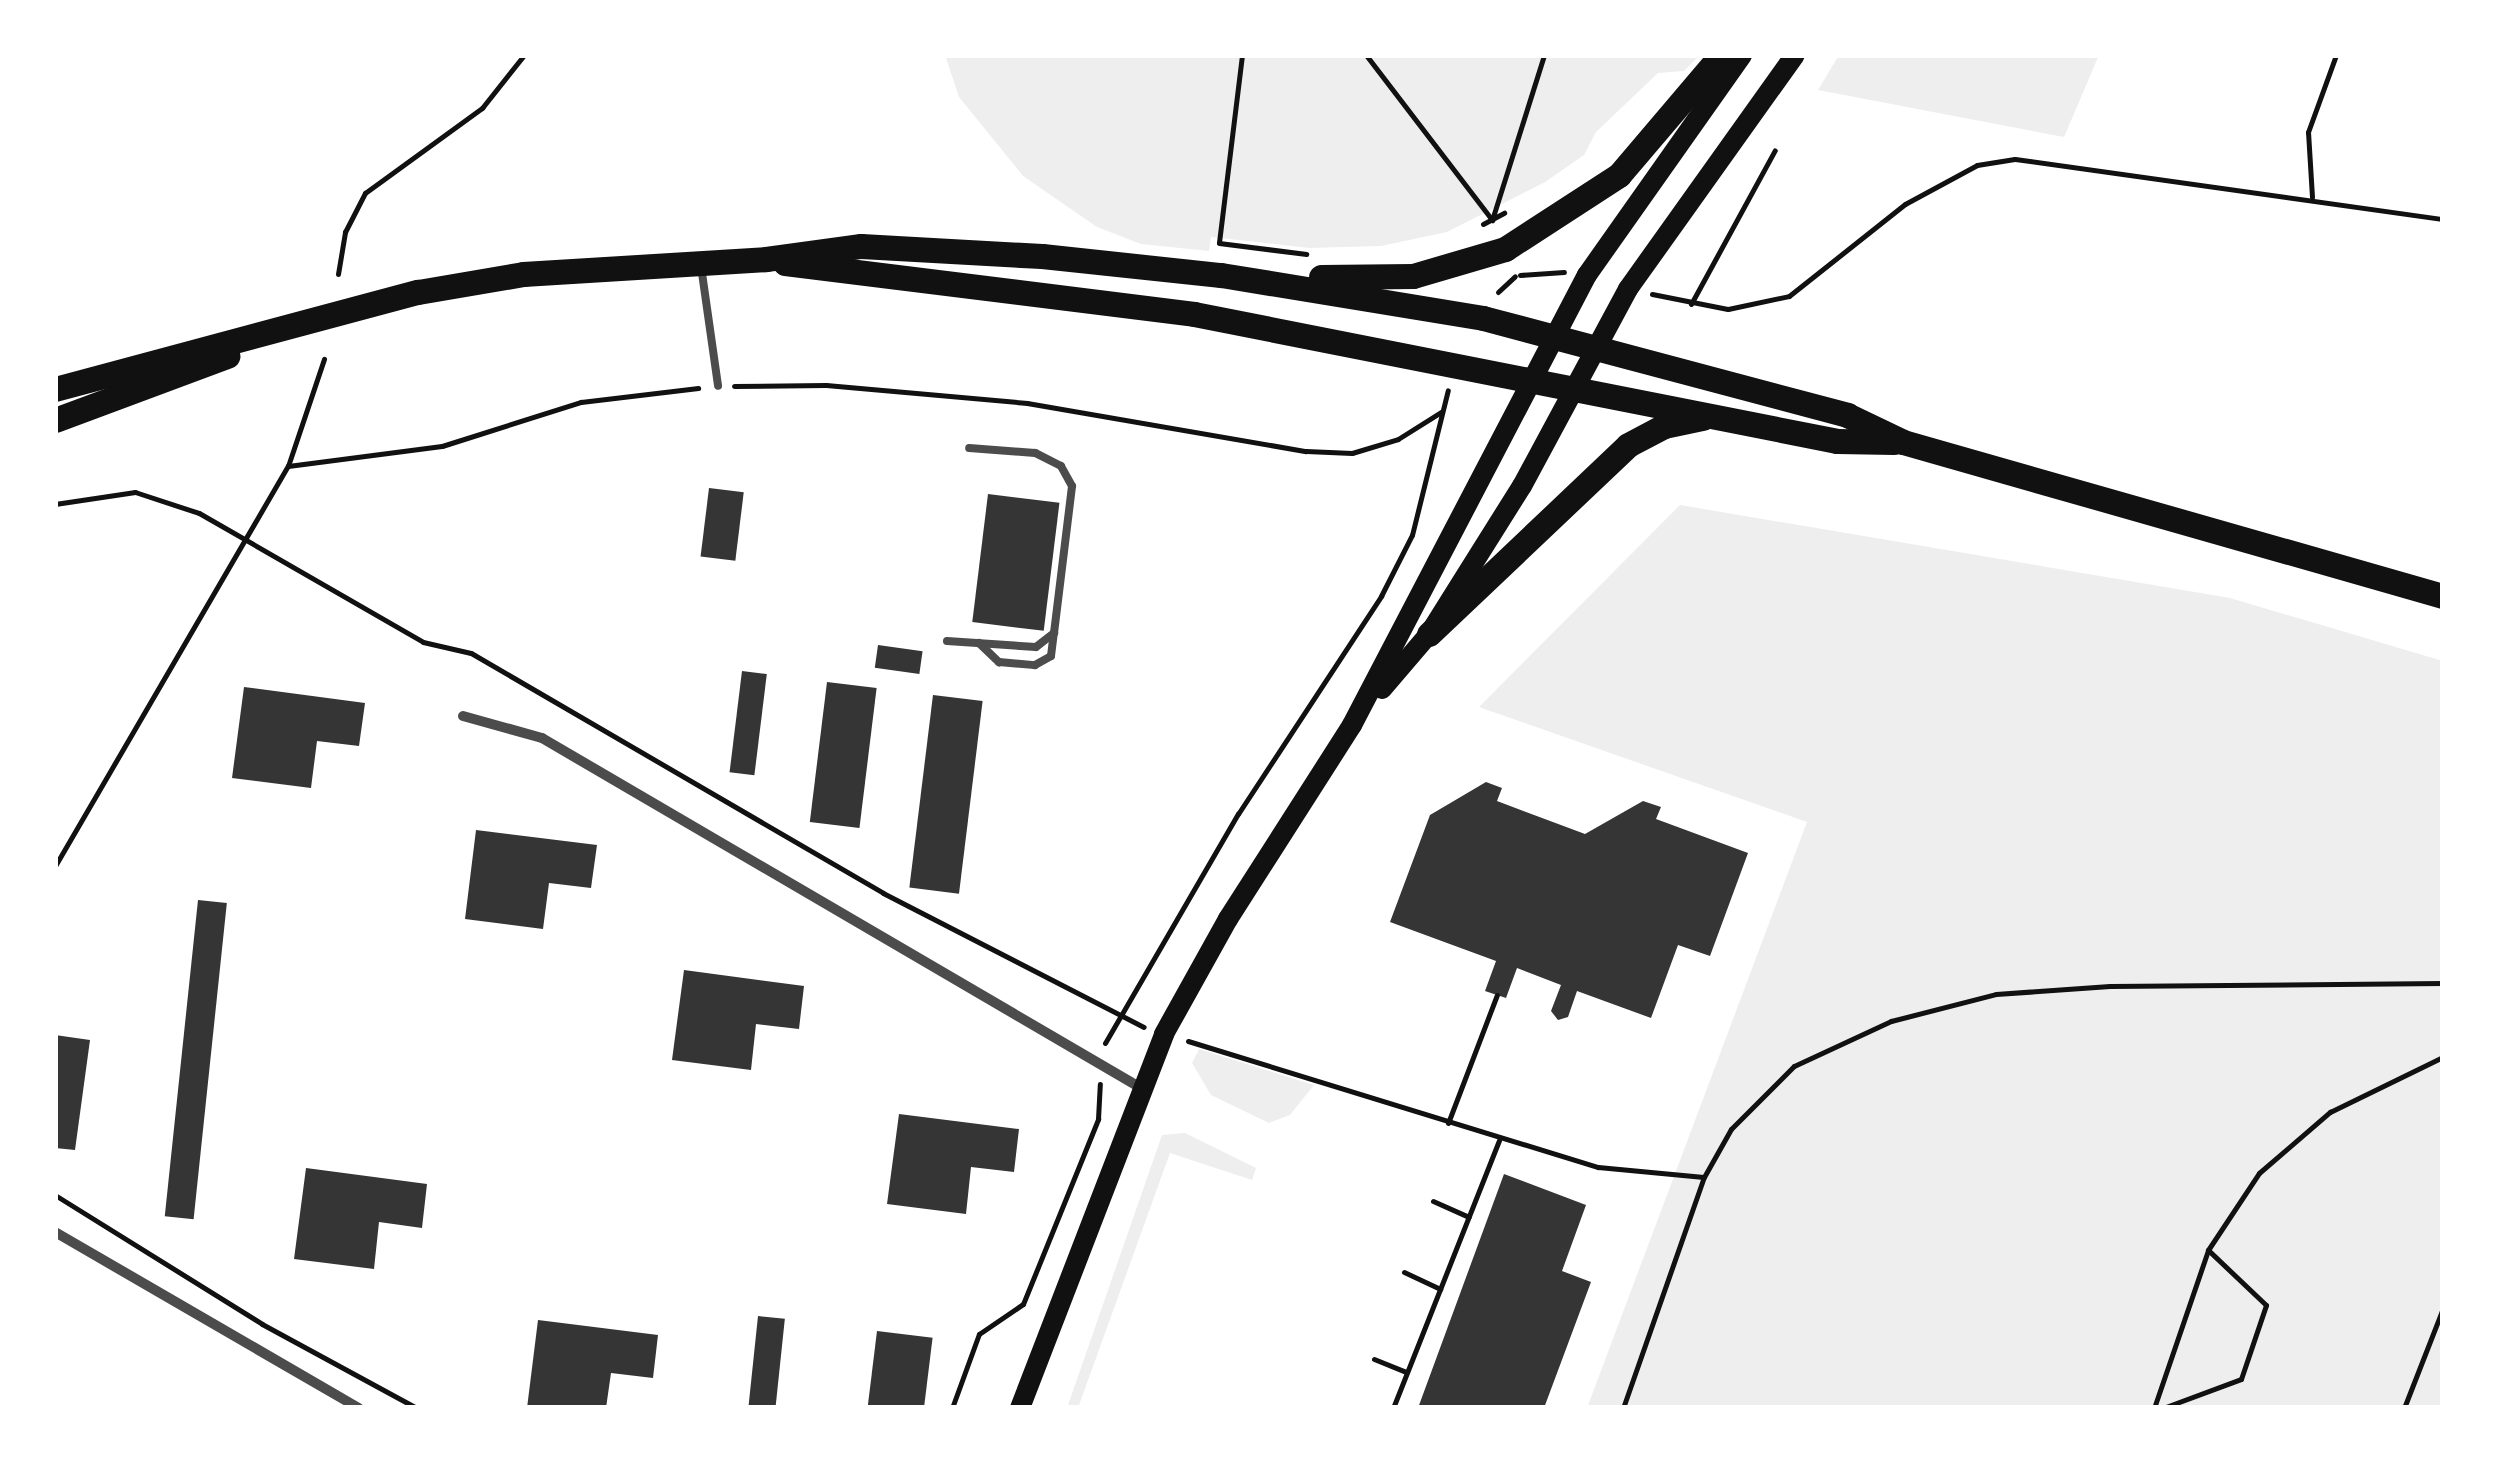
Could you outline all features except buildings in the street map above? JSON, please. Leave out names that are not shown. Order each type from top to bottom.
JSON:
[{"type":"main road","points":[[55,389],[418,292],[523,274],[766,259],[860,246],[1221,274],[1413,276],[1505,249],[1619,175],[1721,55]]},
{"type":"main road","points":[[1020,1408],[1164,1034],[1228,918],[1352,725],[1464,522],[1552,335],[1588,275],[1742,55]]},
{"type":"main road","points":[[1429,634],[1628,289],[1795,55]]},
{"type":"main road","points":[[766,259],[855,277],[1194,314],[1531,376],[1837,441],[1903,442]]},
{"type":"main road","points":[[1221,274],[1483,318],[1552,335],[1846,415],[1903,442],[2443,596]]},
{"type":"main road","points":[[55,420],[316,321]]},
{"type":"main road","points":[[1352,725],[1429,634],[1628,446],[1664,426],[1714,416]]},
{"type":"street","points":[[464,716],[542,738],[1141,1088]]},
{"type":"street","points":[[55,1232],[359,1408]]},
{"type":"lane","points":[[700,262],[718,386]]},
{"type":"lane","points":[[968,448],[1035,453],[1061,466],[1072,486],[1052,656],[1035,665],[1000,662],[979,642]]},
{"type":"lane","points":[[947,641],[1036,647],[1054,633]]},
{"type":"path","points":[[338,274],[345,232],[365,193],[482,108],[524,55]]},
{"type":"path","points":[[1242,55],[1219,243],[1310,255]]},
{"type":"path","points":[[1366,55],[1492,220],[1516,275]]},
{"type":"path","points":[[1492,220],[1544,55]]},
{"type":"path","points":[[2312,198],[2308,132],[2336,55]]},
{"type":"path","points":[[1691,304],[1775,150]]},
{"type":"path","points":[[1628,289],[1728,309],[1790,296],[1904,204],[1978,165],[2015,158],[2443,219]]},
{"type":"path","points":[[1474,228],[1507,212]]},
{"type":"path","points":[[1516,275],[1588,275]]},
{"type":"path","points":[[1483,318],[1516,275]]},
{"type":"path","points":[[55,866],[288,466],[324,359]]},
{"type":"path","points":[[952,1408],[979,1334],[1023,1304],[1098,1119],[1101,1064],[1117,1014],[1380,596],[1412,534],[1456,362]]},
{"type":"path","points":[[288,466],[442,446],[581,402],[718,386],[826,385],[1027,403],[1306,451],[1352,453],[1398,439],[1441,412]]},
{"type":"path","points":[[55,504],[135,492],[244,537],[423,642],[471,653],[884,893],[1117,1014],[1164,1034],[1598,1167],[1704,1177]]},
{"type":"path","points":[[1623,1408],[1704,1177],[1731,1129],[1794,1066],[1891,1021],[1996,994],[2110,986],[2443,982]]},
{"type":"path","points":[[1448,1124],[1497,995]]},
{"type":"path","points":[[2154,1408],[2208,1250],[2259,1173],[2330,1112],[2443,1057]]},
{"type":"path","points":[[1393,1408],[1500,1140]]},
{"type":"path","points":[[55,1195],[262,1324],[417,1408]]},
{"type":"path","points":[[1433,1202],[1469,1217]]},
{"type":"path","points":[[2163,1408],[2241,1379],[2266,1305],[2208,1250]]},
{"type":"path","points":[[1404,1272],[1440,1289]]},
{"type":"path","points":[[2404,1408],[2443,1308]]},
{"type":"path","points":[[1374,1360],[1408,1372]]},
{"type":"shaded area","points":[[945,55],[1700,55],[1684,71],[1658,73],[1596,132],[1584,155],[1545,182],[1447,232],[1381,246],[1309,248],[1211,237],[1209,251],[1141,244],[1097,227],[1023,176],[959,97]]},
{"type":"shaded area","points":[[1839,55],[2099,55],[2064,137],[1818,90]]},
{"type":"shaded area","points":[[1680,505],[2230,598],[2443,661],[2443,1408],[1587,1408],[1807,822],[1479,707]]},
{"type":"shaded area","points":[[1199,1049],[1314,1085],[1290,1115],[1269,1123],[1211,1095],[1192,1063]]},
{"type":"shaded area","points":[[1185,1133],[1256,1168],[1252,1180],[1170,1153],[1078,1408],[1067,1408],[1162,1135]]}]
